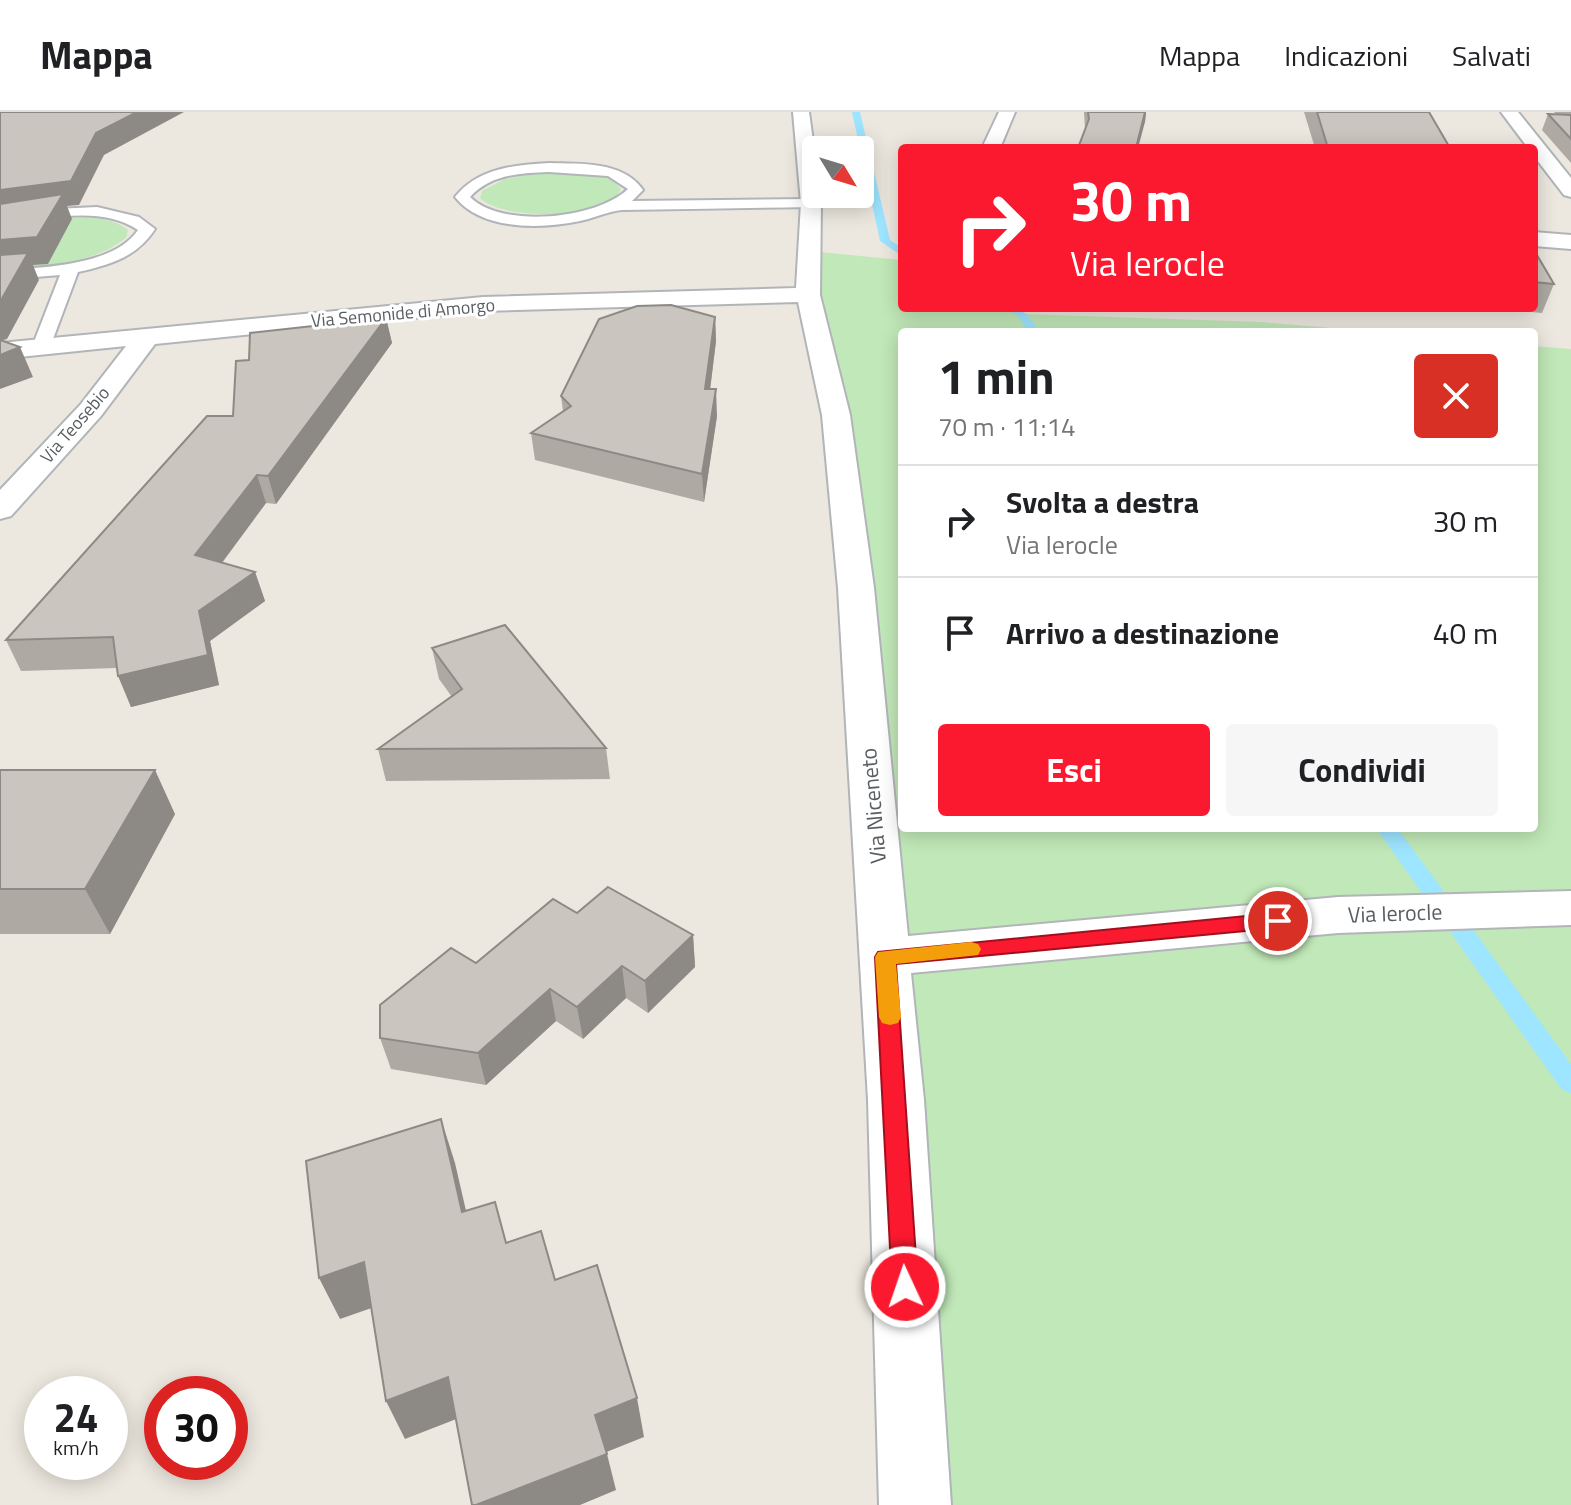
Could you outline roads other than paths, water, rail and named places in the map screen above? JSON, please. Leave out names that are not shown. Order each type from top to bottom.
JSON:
[{"type":"street","name":"Via Niceneto","points":[[801,112],[804,136]]},
{"type":"street","points":[[993,144],[1007,112]]},
{"type":"street","points":[[1509,112],[1529,144]]},
{"type":"street","points":[[1544,168],[1571,191]]},
{"type":"street","name":"Via Niceneto","points":[[811,208],[808,295],[836,415],[856,588],[886,957],[896,1100],[915,1505]]},
{"type":"street","points":[[1538,239],[1571,242]]},
{"type":"street","name":"Via Semonide di Amorgo","points":[[0,351],[483,304],[808,295]]},
{"type":"street","name":"Via Teosebio","points":[[0,509],[91,410],[147,337]]},
{"type":"street","name":"Via Ierocle","points":[[886,957],[1338,915],[1571,908]]},
{"type":"lane","points":[[619,206],[632,198],[636,190],[632,183],[603,171],[580,168],[504,173],[468,188],[462,197],[465,205],[480,213],[534,220],[566,219],[619,206],[802,203]]},
{"type":"lane","points":[[0,223],[52,214],[95,212],[139,220],[147,229],[144,238],[129,249],[71,268],[0,275]]},
{"type":"lane","points":[[41,347],[71,268]]},
{"type":"waterway","points":[[856,112],[885,241],[898,250]]},
{"type":"waterway","points":[[1019,312],[1031,328]]},
{"type":"waterway","points":[[1389,832],[1432,891]]},
{"type":"waterway","points":[[1461,930],[1571,1083]]}]
